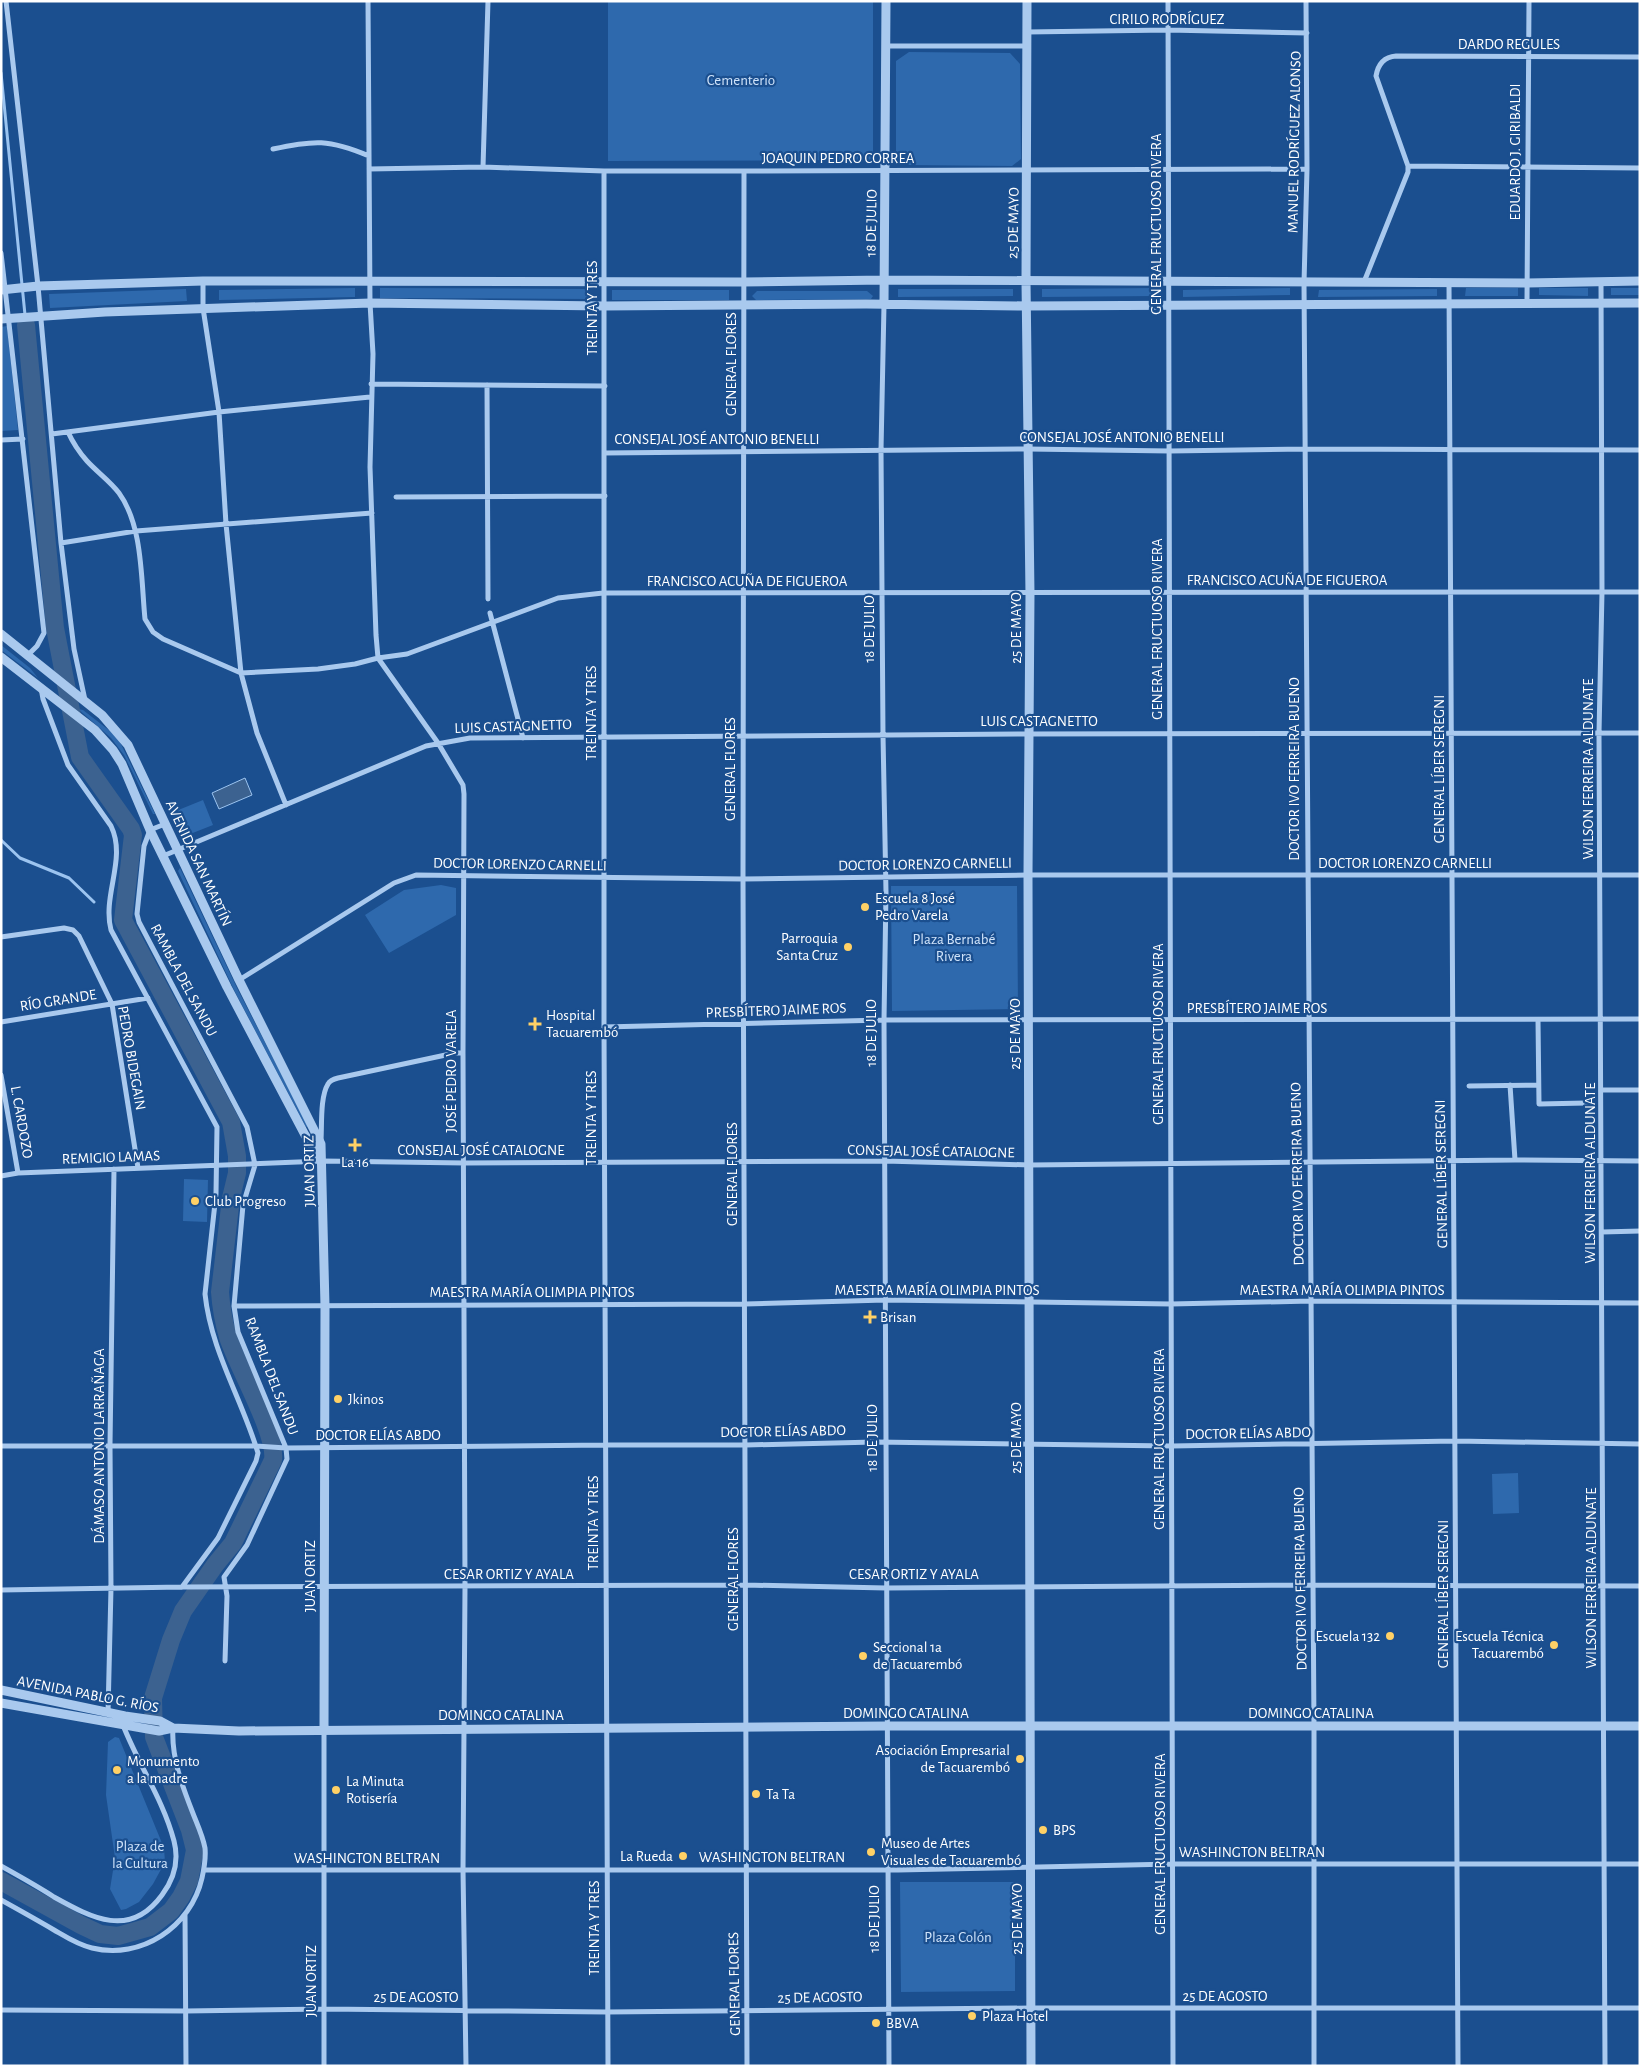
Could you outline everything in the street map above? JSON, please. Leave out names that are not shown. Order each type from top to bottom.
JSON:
[{"type":"street","points":[[6,1],[36,316],[52,434],[74,649],[85,700]]},
{"type":"street","points":[[368,1],[370,303],[373,354],[370,397],[372,513],[378,658]]},
{"type":"street","points":[[483,167],[488,1]]},
{"type":"street","name":"18 DE JULIO","points":[[886,1],[886,170],[881,450],[886,876],[884,1020],[888,2066]]},
{"type":"street","name":"25 DE MAYO","points":[[1027,1],[1026,306],[1030,594],[1028,1021],[1030,1165],[1031,2066]]},
{"type":"street","name":"GENERAL FRUCTUOSO RIVERA","points":[[1168,1],[1173,2066]]},
{"type":"street","name":"MANUEL RODRÍGUEZ ALONSO","points":[[1304,283],[1307,169],[1306,1]]},
{"type":"street","name":"EDUARDO J. GIRIBALDI","points":[[1527,302],[1529,1]]},
{"type":"street","name":"CIRILO RODRÍGUEZ","points":[[1027,32],[1168,30],[1307,33]]},
{"type":"street","points":[[887,46],[1028,46]]},
{"type":"street","name":"DARDO REGULES","points":[[1408,166],[1376,76],[1384,59],[1396,56],[1640,57]]},
{"type":"street","points":[[273,149],[307,142],[335,144],[369,156]]},
{"type":"street","points":[[1364,282],[1408,172],[1408,166],[1640,168]]},
{"type":"street","name":"JOAQUIN PEDRO CORREA","points":[[369,169],[483,167],[604,171],[1307,169]]},
{"type":"street","name":"TREINTA Y TRES","points":[[604,171],[604,1162],[608,2066]]},
{"type":"street","name":"GENERAL FLORES","points":[[744,171],[743,880],[747,2066]]},
{"type":"street","points":[[1,253],[44,633],[37,646],[28,655]]},
{"type":"street","points":[[6,290],[34,287],[203,281],[371,280],[604,282],[884,280],[1304,283],[1640,281]]},
{"type":"street","points":[[203,281],[203,308],[218,412],[226,524],[241,673],[257,733],[286,805]]},
{"type":"street","name":"WILSON FERREIRA ALDUNATE","points":[[1601,281],[1602,592],[1600,734],[1605,2066]]},
{"type":"street","name":"DOCTOR IVO FERREIRA BUENO","points":[[1304,283],[1314,1726],[1314,2066]]},
{"type":"street","name":"GENERAL LÍBER SEREGNI","points":[[1449,283],[1458,2066]]},
{"type":"street","points":[[8,318],[203,308],[370,303],[604,306],[743,304],[1026,306],[1640,302]]},
{"type":"street","points":[[371,384],[605,386]]},
{"type":"street","points":[[487,385],[488,599]]},
{"type":"street","points":[[52,434],[218,412],[370,397]]},
{"type":"street","points":[[68,432],[86,461],[120,494],[136,531],[145,619],[153,632],[163,639],[241,673]]},
{"type":"street","points":[[1,440],[23,438]]},
{"type":"street","name":"CONSEJAL JOSÉ ANTONIO BENELLI","points":[[604,452],[1028,449],[1170,451],[1305,449],[1451,451],[1640,450]]},
{"type":"street","points":[[396,497],[605,496]]},
{"type":"street","points":[[62,543],[136,531],[372,513]]},
{"type":"street","name":"FRANCISCO ACUÑA DE FIGUEROA","points":[[241,673],[318,669],[407,654],[558,598],[603,593],[1640,592]]},
{"type":"street","points":[[490,613],[523,738]]},
{"type":"street","name":"AVENIDA SAN MARTÍN","points":[[1,634],[85,700],[113,726],[128,744],[239,980],[321,1144]]},
{"type":"street","name":"AVENIDA SAN MARTÍN","points":[[1,657],[95,730],[113,750],[122,764],[162,856],[227,987],[306,1135],[323,1161]]},
{"type":"street","name":"JOSÉ PEDRO VARELA","points":[[378,658],[438,743],[463,785],[465,1163],[463,1870],[466,2066]]},
{"type":"street","points":[[43,689],[43,699],[68,766],[116,835],[118,846],[109,921],[111,930],[217,1127],[216,1194],[206,1294],[207,1306],[216,1344],[258,1453],[256,1461],[221,1533],[185,1587]]},
{"type":"street","name":"LUIS CASTAGNETTO","points":[[162,856],[426,746],[470,738],[1029,734],[1640,733]]},
{"type":"street","points":[[150,830],[165,824]]},
{"type":"street","name":"RAMBLA DEL SANDU","points":[[150,830],[144,846],[137,914],[139,922],[243,1117],[252,1165],[244,1205],[234,1306],[238,1332],[286,1448],[287,1459],[251,1537],[224,1577],[225,1661]]},
{"type":"street","name":"DOCTOR LORENZO CARNELLI","points":[[239,980],[404,878],[416,875],[743,880],[1028,875],[1640,875]]},
{"type":"street","name":"PEDRO BIDEGAIN","points":[[1,937],[64,928],[74,930],[79,936],[112,1004],[138,1168]]},
{"type":"street","name":"RÍO GRANDE","points":[[1,1022],[148,998]]},
{"type":"street","name":"PRESBÍTERO JAIME ROS","points":[[604,1027],[884,1020],[1640,1019]]},
{"type":"street","points":[[1538,1020],[1539,1104],[1586,1103]]},
{"type":"street","name":"JUAN ORTIZ","points":[[324,2066],[325,1306],[323,1161],[321,1144],[322,1110],[327,1086],[330,1081],[455,1053],[463,1053]]},
{"type":"street","name":"L. CARDOZO","points":[[1,1075],[18,1173]]},
{"type":"street","points":[[1510,1085],[1514,1160]]},
{"type":"street","points":[[1469,1086],[1538,1085]]},
{"type":"street","points":[[1602,1090],[1640,1090]]},
{"type":"street","name":"CONSEJAL JOSÉ CATALOGNE","points":[[222,1166],[323,1161],[465,1163],[885,1161],[1030,1165],[1514,1160],[1640,1161]]},
{"type":"street","name":"REMIGIO LAMAS","points":[[1,1176],[18,1173],[222,1166]]},
{"type":"street","name":"DÁMASO ANTONIO LARRAÑAGA","points":[[107,1723],[111,1588],[110,1445],[114,1169]]},
{"type":"street","points":[[1602,1232],[1640,1231]]},
{"type":"street","name":"MAESTRA MARÍA OLIMPIA PINTOS","points":[[234,1306],[745,1304],[885,1300],[1171,1304],[1311,1301],[1640,1303]]},
{"type":"street","name":"DOCTOR ELÍAS ABDO","points":[[1,1446],[110,1445],[324,1448],[746,1445],[886,1442],[1172,1446],[1455,1441],[1640,1444]]},
{"type":"street","name":"CESAR ORTIZ Y AYALA","points":[[1,1590],[185,1587],[746,1585],[886,1588],[1312,1585],[1640,1586]]},
{"type":"street","name":"AVENIDA PABLO G. RÍOS","points":[[1,1690],[108,1713],[133,1728],[159,1731],[173,1728]]},
{"type":"street","name":"AVENIDA PABLO G. RÍOS","points":[[1,1703],[107,1723],[136,1718],[160,1721],[173,1728]]},
{"type":"street","points":[[1,1866],[84,1914],[102,1919],[114,1921],[139,1915],[152,1907],[170,1884],[176,1858],[174,1842],[151,1781],[124,1721]]},
{"type":"street","name":"DOMINGO CATALINA","points":[[173,1728],[239,1731],[887,1726],[1173,1728],[1640,1726]]},
{"type":"street","points":[[1,1900],[77,1943],[101,1950],[126,1950],[145,1945],[174,1926],[185,1915],[200,1887],[204,1870],[205,1848],[182,1783],[172,1743],[173,1728]]},
{"type":"street","name":"WASHINGTON BELTRAN","points":[[204,1870],[887,1870],[1174,1864],[1640,1864]]},
{"type":"street","points":[[185,1915],[186,2066]]},
{"type":"street","name":"25 DE AGOSTO","points":[[1,2010],[186,2011],[325,2009],[607,2012],[1031,2008],[1640,2008]]},
{"type":"green space","name":"Cementerio","points":[[608,1],[873,1],[873,160],[608,161]]},
{"type":"green space","points":[[909,52],[1010,53],[1020,64],[1021,159],[1012,166],[906,165],[896,158],[896,61]]},
{"type":"green space","points":[[355,288],[355,297],[219,300],[219,290]]},
{"type":"green space","points":[[380,288],[589,289],[589,299],[380,298]]},
{"type":"green space","points":[[1155,288],[1155,296],[1042,297],[1042,289]]},
{"type":"green space","points":[[1290,288],[1290,295],[1183,297],[1183,290]]},
{"type":"green space","points":[[1466,288],[1518,288],[1518,296],[1465,296]]},
{"type":"green space","points":[[1539,288],[1588,288],[1588,296],[1539,295]]},
{"type":"green space","points":[[1611,288],[1640,288],[1640,295],[1611,295]]},
{"type":"green space","points":[[186,289],[187,301],[50,308],[49,294]]},
{"type":"green space","points":[[898,289],[1013,289],[1013,296],[898,297]]},
{"type":"green space","points":[[1437,289],[1437,296],[1318,297],[1319,290]]},
{"type":"green space","points":[[612,290],[729,290],[729,300],[612,300]]},
{"type":"green space","points":[[757,291],[867,291],[873,296],[871,299],[756,300],[752,296]]},
{"type":"green space","points":[[7,326],[18,430],[1,431],[1,327]]},
{"type":"green space","points":[[1,645],[30,668],[38,678],[1,650]]},
{"type":"green space","points":[[78,709],[83,710],[110,731],[120,742],[155,814],[153,814],[124,755],[111,738]]},
{"type":"green space","points":[[203,800],[213,825],[180,838],[171,813]]},
{"type":"green space","points":[[180,868],[238,990],[308,1126],[306,1127],[235,992],[178,871]]},
{"type":"green space","points":[[441,885],[456,888],[456,915],[389,953],[365,915],[404,890]]},
{"type":"green space","name":"Plaza Bernabé Rivera","points":[[891,886],[1017,886],[1018,1009],[892,1011]]},
{"type":"green space","name":"Club Progreso","points":[[184,1179],[208,1180],[207,1222],[183,1221]]},
{"type":"green space","points":[[1518,1473],[1519,1513],[1493,1514],[1492,1474]]},
{"type":"green space","name":"Plaza de la Cultura","points":[[115,1737],[119,1738],[164,1848],[165,1862],[153,1884],[139,1902],[121,1910],[110,1889],[115,1858],[106,1795],[108,1742]]},
{"type":"green space","name":"Plaza Colón","points":[[900,1882],[1015,1882],[1015,1991],[901,1992]]},
{"type":"shaded area","points":[[245,778],[252,795],[219,809],[212,793]]},
{"type":"waterway","points":[[1,73],[26,325]]},
{"type":"waterway","points":[[1,1881],[100,1934],[118,1936],[150,1927],[171,1911],[181,1897],[189,1881],[195,1850],[190,1830],[154,1737],[153,1698],[171,1640],[183,1611],[233,1543],[273,1460],[273,1448],[269,1434],[228,1337],[221,1303],[220,1292],[231,1198],[237,1173],[237,1156],[231,1122],[123,920],[133,835],[131,829],[80,757],[55,628],[26,325]]},
{"type":"waterway","points":[[1,840],[20,858],[69,878],[94,902]]},
{"type":"place","name":"Escuela 8 José Pedro Varela","points":[[865,907]]},
{"type":"place","name":"Parroquia Santa Cruz","points":[[848,947]]},
{"type":"place","name":"Hospital Tacuarembó","points":[[535,1024]]},
{"type":"place","name":"La 16","points":[[355,1145]]},
{"type":"place","name":"Club Progreso","points":[[195,1201]]},
{"type":"place","name":"Brisan","points":[[870,1317]]},
{"type":"place","name":"Jkinos","points":[[338,1399]]},
{"type":"place","name":"Escuela 132","points":[[1390,1636]]},
{"type":"place","name":"Escuela Técnica Tacuarembó","points":[[1554,1645]]},
{"type":"place","name":"Seccional 1a de Tacuarembó","points":[[863,1656]]},
{"type":"place","name":"Asociación Empresarial de Tacuarembó","points":[[1020,1759]]},
{"type":"place","name":"Monumento a la madre","points":[[117,1770]]},
{"type":"place","name":"La Minuta Rotisería","points":[[336,1790]]},
{"type":"place","name":"Ta Ta","points":[[756,1794]]},
{"type":"place","name":"BPS","points":[[1043,1830]]},
{"type":"place","name":"Museo de Artes Visuales de Tacuarembó","points":[[871,1852]]},
{"type":"place","name":"La Rueda","points":[[683,1856]]},
{"type":"place","name":"Plaza Hotel","points":[[972,2016]]},
{"type":"place","name":"BBVA","points":[[876,2023]]}]
